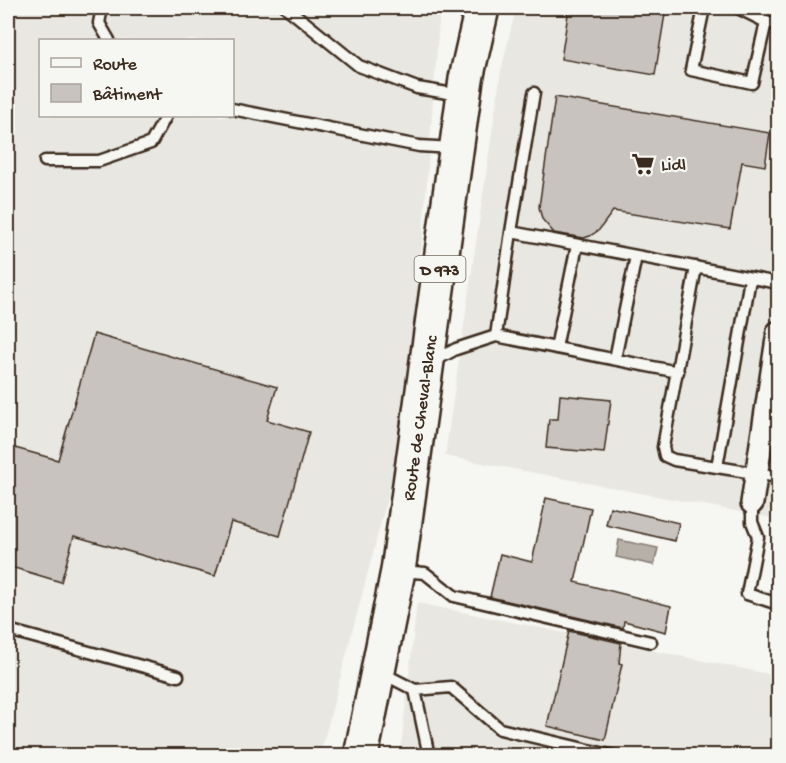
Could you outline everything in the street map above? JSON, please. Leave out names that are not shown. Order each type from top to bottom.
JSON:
[{"type":"main road","name":"D 973","points":[[465,87],[466,8]]},
{"type":"main road","name":"D 973","points":[[465,87],[482,8]]},
{"type":"main road","name":"Route de Cheval-Blanc","points":[[361,756],[398,571],[465,87]]},
{"type":"street","points":[[752,503],[778,332]]},
{"type":"lane","points":[[102,8],[99,23],[109,39]]},
{"type":"lane","points":[[287,8],[359,66],[417,88],[465,87]]},
{"type":"lane","points":[[704,8],[691,70],[752,83],[766,22]]},
{"type":"lane","points":[[738,8],[766,22],[778,24]]},
{"type":"lane","points":[[496,336],[534,93]]},
{"type":"lane","points":[[234,109],[419,146],[456,149]]},
{"type":"lane","points":[[45,161],[99,161],[150,143],[165,117]]},
{"type":"lane","points":[[511,232],[778,283]]},
{"type":"lane","points":[[556,348],[577,244]]},
{"type":"lane","points":[[615,359],[636,256]]},
{"type":"lane","points":[[696,267],[663,447],[665,456],[674,460],[778,477]]},
{"type":"lane","points":[[717,467],[750,279]]},
{"type":"lane","points":[[426,365],[456,349],[496,336],[678,372]]},
{"type":"lane","points":[[752,503],[752,522],[758,537],[747,594],[778,604]]},
{"type":"lane","points":[[398,571],[425,573],[454,596],[651,642]]},
{"type":"lane","points":[[8,630],[178,676]]},
{"type":"lane","points":[[379,671],[415,690],[451,687],[500,729],[614,756]]},
{"type":"lane","points":[[415,690],[429,756]]},
{"type":"shaded area","points":[[8,8],[440,8],[409,415],[320,755],[8,755]]},
{"type":"shaded area","points":[[516,8],[778,8],[778,519],[445,456],[501,71]]},
{"type":"shaded area","points":[[619,540],[658,548],[654,565],[616,557]]},
{"type":"shaded area","points":[[417,603],[778,676],[778,755],[398,756],[402,739]]},
{"type":"building","points":[[569,8],[666,8],[655,75],[561,59]]},
{"type":"building","name":"Lidl","points":[[555,97],[770,133],[765,166],[742,162],[730,229],[613,211],[599,230],[590,236],[584,238],[554,233],[542,219],[539,207]]},
{"type":"building","points":[[94,334],[277,387],[267,420],[309,432],[280,536],[231,522],[215,576],[74,536],[61,582],[8,566],[8,446],[58,460]]},
{"type":"building","points":[[560,395],[611,400],[604,453],[546,448],[549,419],[558,419]]},
{"type":"building","points":[[546,498],[591,508],[575,582],[671,606],[666,632],[624,621],[623,628],[490,597],[500,554],[532,562]]},
{"type":"building","points":[[610,507],[679,523],[675,541],[606,525]]},
{"type":"building","points":[[569,631],[621,643],[619,663],[622,664],[605,740],[547,726]]},
{"type":"place","name":"Lidl","points":[[643,164]]}]
